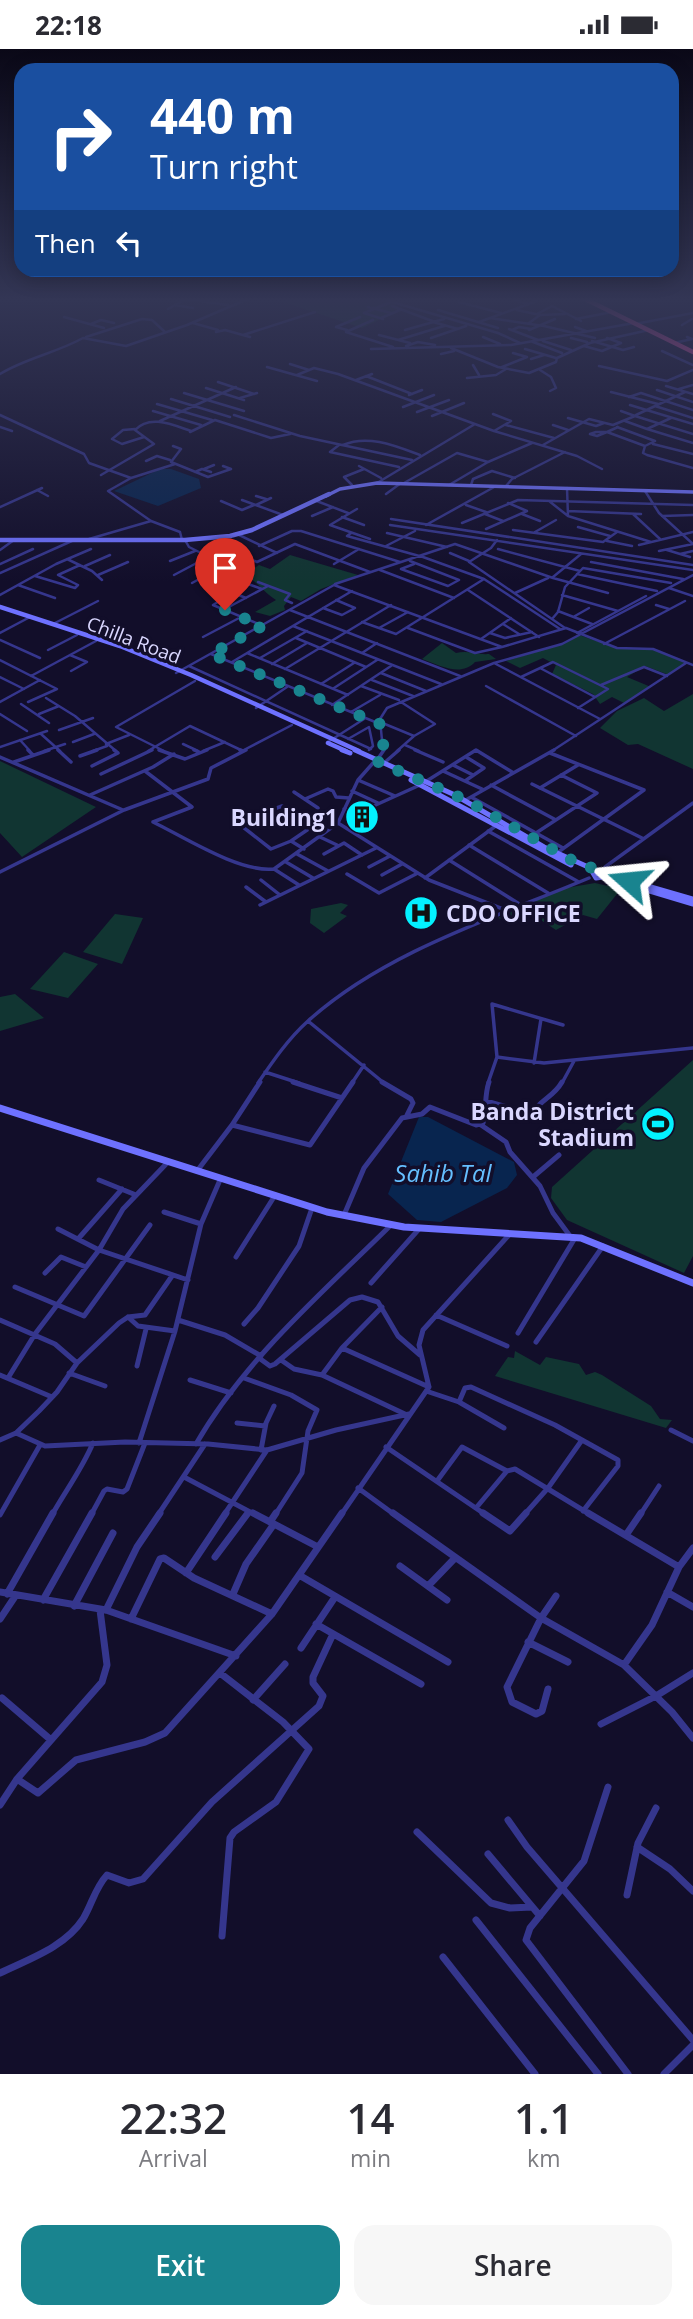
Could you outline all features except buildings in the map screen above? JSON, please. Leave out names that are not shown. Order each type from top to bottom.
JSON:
[{"type":"main road","points":[[0,540],[183,540],[237,534],[352,485],[377,483],[693,492]]},
{"type":"main road","name":"Chilla Road","points":[[0,609],[93,639],[178,671],[423,783]]},
{"type":"main road","points":[[29,618],[93,639]]},
{"type":"main road","points":[[178,671],[258,707]]},
{"type":"main road","points":[[283,719],[363,754],[374,762],[466,800],[551,857],[693,902]]},
{"type":"main road","points":[[500,824],[598,874]]},
{"type":"main road","points":[[0,1108],[312,1208],[419,1229],[573,1237],[603,1246],[693,1283]]},
{"type":"street","points":[[239,399],[253,392]]},
{"type":"street","points":[[388,392],[494,431],[565,452],[601,469]]},
{"type":"street","points":[[408,392],[412,394]]},
{"type":"street","points":[[402,398],[416,392]]},
{"type":"street","points":[[613,392],[693,418]]},
{"type":"street","points":[[629,397],[637,392]]},
{"type":"street","points":[[640,392],[693,410]]},
{"type":"street","points":[[664,392],[693,402]]},
{"type":"street","points":[[613,425],[684,392]]},
{"type":"street","points":[[184,393],[246,410],[220,421]]},
{"type":"street","points":[[144,437],[122,444],[111,438],[123,430],[135,429],[146,422],[159,421],[222,393],[244,400]]},
{"type":"street","points":[[403,407],[434,395]]},
{"type":"street","points":[[171,399],[290,434],[412,460]]},
{"type":"street","points":[[416,412],[449,400]]},
{"type":"street","points":[[432,416],[464,403]]},
{"type":"street","points":[[157,404],[274,439],[290,434]]},
{"type":"street","points":[[630,405],[693,425]]},
{"type":"street","points":[[153,411],[202,426]]},
{"type":"street","points":[[621,411],[693,434]]},
{"type":"street","points":[[493,414],[511,421],[494,431]]},
{"type":"street","points":[[0,415],[84,454],[89,463],[131,478]]},
{"type":"street","points":[[568,418],[596,426],[606,423]]},
{"type":"street","points":[[647,429],[671,418]]},
{"type":"street","points":[[542,446],[591,419],[655,441],[652,444]]},
{"type":"street","points":[[624,420],[693,443]]},
{"type":"street","points":[[159,421],[190,432],[213,421]]},
{"type":"street","points":[[377,483],[475,424]]},
{"type":"street","points":[[506,425],[554,439]]},
{"type":"street","points":[[553,425],[568,430]]},
{"type":"street","points":[[0,427],[12,431]]},
{"type":"street","points":[[618,427],[607,432],[645,446],[652,444],[693,452]]},
{"type":"street","points":[[101,475],[154,444],[135,429]]},
{"type":"street","points":[[400,467],[330,452],[353,439],[398,447],[420,455]]},
{"type":"street","points":[[449,485],[488,462],[532,443]]},
{"type":"street","points":[[170,460],[181,449],[173,446]]},
{"type":"street","points":[[645,446],[643,453],[647,455],[693,468]]},
{"type":"street","points":[[506,486],[515,478],[565,452]]},
{"type":"street","points":[[386,494],[457,453],[488,462]]},
{"type":"street","points":[[146,461],[157,456],[210,477],[230,469],[223,466]]},
{"type":"street","points":[[175,464],[131,478],[108,491],[150,521],[180,532],[187,545],[241,573],[219,587],[246,598]]},
{"type":"street","points":[[195,472],[214,465]]},
{"type":"street","points":[[359,466],[382,478]]},
{"type":"street","points":[[203,469],[211,472]]},
{"type":"street","points":[[352,485],[344,477],[364,469]]},
{"type":"street","points":[[203,475],[217,470]]},
{"type":"street","points":[[471,485],[475,478],[492,471],[515,478]]},
{"type":"street","points":[[385,547],[466,505],[496,486]]},
{"type":"street","points":[[0,507],[42,488]]},
{"type":"street","points":[[566,488],[568,514]]},
{"type":"street","points":[[37,491],[48,496]]},
{"type":"street","points":[[645,491],[661,516],[693,544]]},
{"type":"street","points":[[220,501],[242,510],[269,499],[256,496]]},
{"type":"street","points":[[242,500],[283,515]]},
{"type":"street","points":[[313,500],[349,513]]},
{"type":"street","points":[[462,523],[520,500],[693,505]]},
{"type":"street","points":[[549,501],[568,514],[651,542]]},
{"type":"street","points":[[486,529],[527,510],[508,503]]},
{"type":"street","points":[[466,505],[504,521]]},
{"type":"street","points":[[312,516],[333,507]]},
{"type":"street","points":[[356,509],[330,525],[370,539]]},
{"type":"street","points":[[633,513],[661,540]]},
{"type":"street","points":[[568,514],[641,513]]},
{"type":"street","points":[[522,514],[540,521]]},
{"type":"street","points":[[661,516],[693,515]]},
{"type":"street","points":[[342,517],[364,525]]},
{"type":"street","points":[[357,523],[366,517]]},
{"type":"street","points":[[391,519],[498,539]]},
{"type":"street","points":[[534,532],[556,520]]},
{"type":"street","points":[[89,540],[150,521]]},
{"type":"street","points":[[390,525],[584,551],[693,570]]},
{"type":"street","points":[[578,527],[611,537]]},
{"type":"street","points":[[573,537],[586,529]]},
{"type":"street","points":[[259,546],[298,530],[400,563]]},
{"type":"street","points":[[513,530],[632,546]]},
{"type":"street","points":[[639,545],[693,531]]},
{"type":"street","points":[[606,541],[617,532]]},
{"type":"street","points":[[351,533],[347,536],[423,557],[484,579],[564,629],[617,648],[653,649],[693,665]]},
{"type":"street","points":[[387,533],[448,547]]},
{"type":"street","points":[[237,534],[278,553]]},
{"type":"street","points":[[457,569],[483,554],[498,539]]},
{"type":"street","points":[[0,550],[14,540]]},
{"type":"street","points":[[0,573],[74,540]]},
{"type":"street","points":[[174,575],[207,556],[227,549],[257,562],[295,544],[370,572]]},
{"type":"street","points":[[659,551],[693,544]]},
{"type":"street","points":[[178,671],[334,585],[457,545],[608,593]]},
{"type":"street","points":[[0,564],[33,549]]},
{"type":"street","points":[[0,594],[91,549]]},
{"type":"street","points":[[334,564],[359,549]]},
{"type":"street","points":[[498,549],[657,591]]},
{"type":"street","points":[[170,561],[196,550]]},
{"type":"street","points":[[666,550],[690,557]]},
{"type":"street","points":[[525,557],[532,551]]},
{"type":"street","points":[[514,593],[567,568],[584,551]]},
{"type":"street","points":[[679,554],[693,551]]},
{"type":"street","points":[[450,553],[491,576],[550,620]]},
{"type":"street","points":[[34,575],[72,588],[78,586],[58,575],[110,555]]},
{"type":"street","points":[[67,559],[98,575],[102,580]]},
{"type":"street","points":[[409,561],[458,580],[449,586],[401,569],[414,564]]},
{"type":"street","points":[[98,575],[128,562]]},
{"type":"street","points":[[590,562],[685,579]]},
{"type":"street","points":[[192,583],[225,565]]},
{"type":"street","points":[[48,568],[62,573]]},
{"type":"street","points":[[550,620],[558,611],[569,582],[586,568],[670,585],[693,596]]},
{"type":"street","points":[[419,575],[428,569]]},
{"type":"street","points":[[379,570],[455,598]]},
{"type":"street","points":[[145,771],[192,807],[155,820],[155,823],[239,863],[265,870],[274,869],[338,823],[358,780],[384,750],[380,723],[382,711],[425,690],[494,663],[562,644],[593,624],[685,579],[693,570]]},
{"type":"street","points":[[427,588],[447,576]]},
{"type":"street","points":[[362,622],[395,635],[491,576]]},
{"type":"street","points":[[233,579],[262,589]]},
{"type":"street","points":[[258,582],[290,594],[285,600],[292,603]]},
{"type":"street","points":[[18,585],[55,598]]},
{"type":"street","points":[[334,585],[502,647]]},
{"type":"street","points":[[578,634],[670,585]]},
{"type":"street","points":[[225,610],[268,586]]},
{"type":"street","points":[[468,590],[540,638]]},
{"type":"street","points":[[231,663],[352,591]]},
{"type":"street","points":[[562,595],[618,611]]},
{"type":"street","points":[[221,600],[213,605],[262,626]]},
{"type":"street","points":[[323,608],[342,615],[355,608],[336,600]]},
{"type":"street","points":[[53,624],[98,601]]},
{"type":"street","points":[[604,644],[685,601]]},
{"type":"street","points":[[285,669],[391,605]]},
{"type":"street","points":[[656,605],[669,610]]},
{"type":"street","points":[[574,616],[589,608]]},
{"type":"street","points":[[289,610],[460,676]]},
{"type":"street","points":[[558,611],[593,624]]},
{"type":"street","points":[[378,629],[408,612]]},
{"type":"street","points":[[202,637],[240,617]]},
{"type":"street","points":[[0,632],[29,618]]},
{"type":"street","points":[[480,639],[511,618]]},
{"type":"street","points":[[502,624],[519,635]]},
{"type":"street","points":[[293,625],[440,684]]},
{"type":"street","points":[[407,628],[475,653],[540,638],[564,629]]},
{"type":"street","points":[[260,659],[307,631]]},
{"type":"street","points":[[490,633],[505,638],[532,632]]},
{"type":"street","points":[[48,650],[77,635]]},
{"type":"street","points":[[296,638],[366,667]]},
{"type":"street","points":[[30,676],[70,655],[93,639]]},
{"type":"street","points":[[0,640],[40,658]]},
{"type":"street","points":[[271,664],[307,643]]},
{"type":"street","points":[[361,653],[377,643]]},
{"type":"street","points":[[247,653],[348,695]]},
{"type":"street","points":[[211,654],[365,719],[414,736]]},
{"type":"street","points":[[70,655],[87,662],[71,671]]},
{"type":"street","points":[[0,660],[57,689],[28,702]]},
{"type":"street","points":[[333,689],[377,660]]},
{"type":"street","points":[[321,684],[354,662]]},
{"type":"street","points":[[521,677],[555,662],[608,691],[578,708]]},
{"type":"street","points":[[494,663],[601,719]]},
{"type":"street","points":[[466,800],[549,753],[686,663]]},
{"type":"street","points":[[188,666],[371,749]]},
{"type":"street","points":[[332,705],[392,666]]},
{"type":"street","points":[[600,685],[644,667],[667,676]]},
{"type":"street","points":[[540,668],[596,698]]},
{"type":"street","points":[[381,673],[425,690]]},
{"type":"street","points":[[0,677],[24,689]]},
{"type":"street","points":[[372,679],[412,696]]},
{"type":"street","points":[[0,702],[40,680]]},
{"type":"street","points":[[195,681],[116,727],[155,748],[185,759],[225,742]]},
{"type":"street","points":[[258,707],[287,686]]},
{"type":"street","points":[[361,686],[397,700],[412,696]]},
{"type":"street","points":[[486,686],[576,736]]},
{"type":"street","points":[[0,694],[8,698]]},
{"type":"street","points":[[351,713],[380,694]]},
{"type":"street","points":[[46,698],[82,722],[117,754],[92,767]]},
{"type":"street","points":[[383,764],[414,736],[435,723],[400,702]]},
{"type":"street","points":[[21,704],[49,723]]},
{"type":"street","points":[[38,715],[59,706]]},
{"type":"street","points":[[0,714],[27,731]]},
{"type":"street","points":[[59,730],[93,718]]},
{"type":"street","points":[[330,741],[365,719]]},
{"type":"street","points":[[0,872],[124,810],[208,779],[211,768],[292,725]]},
{"type":"street","points":[[101,774],[155,748],[190,726],[244,751]]},
{"type":"street","points":[[348,739],[369,727],[373,746],[363,754]]},
{"type":"street","points":[[0,747],[47,731]]},
{"type":"street","points":[[41,733],[71,762]]},
{"type":"street","points":[[73,742],[94,734]]},
{"type":"street","points":[[80,756],[129,735]]},
{"type":"street","points":[[19,740],[33,755]]},
{"type":"street","points":[[13,763],[65,744]]},
{"type":"street","points":[[183,744],[200,753]]},
{"type":"street","points":[[405,745],[443,762]]},
{"type":"street","points":[[344,809],[358,813],[379,804],[423,783],[478,751],[512,772]]},
{"type":"street","points":[[549,753],[645,790],[556,853]]},
{"type":"street","points":[[90,795],[145,771],[174,754]]},
{"type":"street","points":[[0,757],[124,810]]},
{"type":"street","points":[[465,781],[484,768],[466,757]]},
{"type":"street","points":[[540,788],[579,764]]},
{"type":"street","points":[[453,765],[474,775]]},
{"type":"street","points":[[443,771],[483,790]]},
{"type":"street","points":[[536,833],[597,791],[561,775]]},
{"type":"street","points":[[358,780],[396,796]]},
{"type":"street","points":[[532,784],[642,838]]},
{"type":"street","points":[[491,785],[556,820]]},
{"type":"street","points":[[305,799],[328,789],[333,790],[335,797],[349,798]]},
{"type":"street","points":[[352,791],[379,804]]},
{"type":"street","points":[[294,792],[318,808]]},
{"type":"street","points":[[466,800],[564,848]]},
{"type":"street","points":[[196,1172],[232,1125],[277,1054],[308,1021],[384,968],[549,893],[598,874],[642,838],[693,803]]},
{"type":"street","points":[[243,827],[271,849],[291,841],[312,827],[312,824],[282,806],[258,815]]},
{"type":"street","points":[[338,823],[425,878],[509,911]]},
{"type":"street","points":[[425,878],[500,824]]},
{"type":"street","points":[[488,831],[577,882]]},
{"type":"street","points":[[320,837],[338,846]]},
{"type":"street","points":[[291,841],[304,849]]},
{"type":"street","points":[[324,854],[346,843],[362,855]]},
{"type":"street","points":[[469,845],[549,893]]},
{"type":"street","points":[[260,905],[377,848]]},
{"type":"street","points":[[297,854],[328,871]]},
{"type":"street","points":[[369,867],[391,856]]},
{"type":"street","points":[[449,860],[522,905]]},
{"type":"street","points":[[286,862],[314,879]]},
{"type":"street","points":[[382,875],[402,864]]},
{"type":"street","points":[[274,869],[300,885]]},
{"type":"street","points":[[347,874],[379,893],[417,873]]},
{"type":"street","points":[[261,880],[280,895]]},
{"type":"street","points":[[246,887],[266,902]]},
{"type":"street","points":[[481,1125],[487,1109],[486,1091],[497,1057],[492,1004],[563,1025]]},
{"type":"street","points":[[534,1063],[541,1019]]},
{"type":"street","points":[[308,1021],[387,1086],[413,1101],[407,1116]]},
{"type":"street","points":[[497,1057],[534,1063],[693,1048]]},
{"type":"street","points":[[486,1101],[532,1114],[537,1104],[555,1095],[574,1061]]},
{"type":"street","points":[[232,1125],[310,1145],[364,1065]]},
{"type":"street","points":[[265,1072],[342,1098]]},
{"type":"street","points":[[344,1216],[364,1168],[399,1120],[420,1115],[432,1107],[481,1125],[506,1142],[510,1152],[533,1177],[573,1237],[518,1333]]},
{"type":"street","points":[[533,1177],[559,1155]]},
{"type":"street","points":[[8,1378],[55,1305],[99,1250],[120,1214],[168,1162]]},
{"type":"street","points":[[99,1180],[136,1195]]},
{"type":"street","points":[[43,1600],[104,1491],[107,1489],[123,1492],[127,1489],[175,1331],[201,1224],[220,1180]]},
{"type":"street","points":[[78,1239],[122,1189]]},
{"type":"street","points":[[236,1257],[274,1197]]},
{"type":"street","points":[[244,1324],[258,1308],[299,1246],[312,1208]]},
{"type":"street","points":[[164,1212],[201,1224]]},
{"type":"street","points":[[15,1287],[84,1316],[127,1261],[150,1225]]},
{"type":"street","points":[[196,1444],[216,1409],[260,1357],[320,1293],[391,1225]]},
{"type":"street","points":[[58,1229],[127,1261],[188,1280]]},
{"type":"street","points":[[371,1283],[419,1229]]},
{"type":"street","points":[[17,1779],[38,1793],[76,1760],[165,1733],[236,1656],[272,1614],[408,1414],[428,1389],[430,1378],[420,1355],[418,1337],[512,1232]]},
{"type":"street","points":[[536,1342],[603,1246]]},
{"type":"street","points":[[44,1273],[61,1257],[86,1266]]},
{"type":"street","points":[[0,1440],[16,1433],[52,1397],[77,1363],[128,1317],[145,1315],[172,1276]]},
{"type":"street","points":[[178,1320],[225,1335],[270,1366],[281,1360],[350,1300],[362,1297],[373,1299],[382,1307],[398,1336],[420,1355]]},
{"type":"street","points":[[322,1375],[342,1348],[382,1307]]},
{"type":"street","points":[[436,1315],[506,1346]]},
{"type":"street","points":[[128,1317],[146,1329],[175,1331]]},
{"type":"street","points":[[0,1328],[2,1321],[35,1334],[55,1344],[77,1363]]},
{"type":"street","points":[[137,1366],[146,1329]]},
{"type":"street","points":[[342,1348],[459,1402],[504,1428]]},
{"type":"street","points":[[281,1360],[294,1369],[322,1375],[408,1414]]},
{"type":"street","points":[[69,1373],[105,1386]]},
{"type":"street","points":[[0,1375],[52,1397]]},
{"type":"street","points":[[233,1594],[246,1564],[299,1478],[309,1426],[316,1408],[291,1395],[244,1378]]},
{"type":"street","points":[[190,1380],[232,1393]]},
{"type":"street","points":[[459,1402],[465,1388],[471,1387],[615,1458],[619,1463],[583,1511]]},
{"type":"street","points":[[186,1573],[264,1450],[265,1426],[274,1406]]},
{"type":"street","points":[[16,1433],[40,1445],[55,1447],[93,1443],[142,1443],[205,1444],[264,1450],[408,1414]]},
{"type":"street","points":[[237,1423],[265,1426]]},
{"type":"street","points":[[671,1430],[693,1441]]},
{"type":"street","points":[[386,1447],[510,1531],[548,1488],[582,1440]]},
{"type":"street","points":[[93,1443],[80,1473],[71,1482],[3,1593],[103,1610],[236,1656]]},
{"type":"street","points":[[0,1805],[17,1779],[102,1682],[107,1665],[103,1610],[137,1547],[205,1444]]},
{"type":"street","points":[[0,1515],[40,1445]]},
{"type":"street","points":[[437,1481],[462,1447],[507,1471]]},
{"type":"street","points":[[476,1509],[507,1471],[515,1469],[679,1567]]},
{"type":"street","points":[[184,1477],[318,1547]]},
{"type":"street","points":[[626,1535],[659,1486]]},
{"type":"street","points":[[358,1488],[541,1618],[624,1665],[672,1712],[692,1736]]},
{"type":"street","points":[[215,1557],[249,1512]]},
{"type":"street","points":[[74,1606],[113,1533]]},
{"type":"street","points":[[624,1665],[652,1625],[679,1567],[693,1548]]},
{"type":"street","points":[[428,1586],[455,1558]]},
{"type":"street","points":[[131,1619],[160,1559],[167,1559],[186,1573],[272,1614]]},
{"type":"street","points":[[400,1566],[447,1600]]},
{"type":"street","points":[[299,1575],[448,1662]]},
{"type":"street","points":[[667,1592],[693,1607]]},
{"type":"street","points":[[0,1619],[16,1595]]},
{"type":"street","points":[[548,1689],[542,1711],[536,1714],[515,1705],[507,1694],[509,1680],[556,1595]]},
{"type":"street","points":[[301,1648],[335,1597]]},
{"type":"street","points":[[316,1624],[421,1683]]},
{"type":"street","points":[[0,1973],[64,1939],[83,1919],[97,1886],[107,1875],[129,1883],[143,1879],[212,1802],[322,1702],[321,1692],[312,1680],[333,1635]]},
{"type":"street","points":[[528,1642],[568,1662]]},
{"type":"street","points":[[253,1700],[285,1664]]},
{"type":"street","points":[[220,1673],[309,1745],[308,1755],[276,1802],[234,1832],[230,1838],[222,1936]]},
{"type":"street","points":[[601,1724],[656,1696],[693,1673]]},
{"type":"street","points":[[2,1698],[51,1740]]},
{"type":"street","points":[[608,1787],[586,1857],[526,1934],[528,1945],[570,1995],[628,2074]]},
{"type":"street","points":[[627,1895],[637,1847],[656,1808]]},
{"type":"street","points":[[508,1820],[527,1847],[564,1887],[693,2043],[664,2074]]},
{"type":"street","points":[[417,1832],[491,1903],[510,1908],[533,1907]]},
{"type":"street","points":[[637,1847],[670,1869],[693,1891]]},
{"type":"street","points":[[488,1854],[540,1916]]},
{"type":"street","points":[[476,1920],[598,2074]]},
{"type":"street","points":[[443,1957],[535,2074]]},
{"type":"green space","points":[[290,555],[358,575],[321,589],[301,601],[291,597],[284,606],[285,610],[270,616],[255,612],[276,600],[243,575],[259,565],[270,569]]},
{"type":"green space","points":[[579,635],[617,648],[653,649],[686,663],[669,675],[645,666],[627,677],[651,687],[624,703],[612,697],[600,704],[593,694],[552,674],[556,665],[543,658],[520,668],[506,661],[562,644]]},
{"type":"green space","points":[[442,643],[456,653],[489,654],[496,659],[475,662],[463,669],[457,669],[422,659]]},
{"type":"green space","points":[[693,694],[693,769],[638,744],[628,745],[600,728],[617,711],[644,698],[664,711]]},
{"type":"green space","points":[[0,761],[96,807],[22,857],[0,833]]},
{"type":"green space","points":[[595,883],[621,889],[597,919],[583,915],[556,930],[533,915],[513,922],[498,918],[560,889]]},
{"type":"green space","points":[[341,903],[348,905],[340,913],[347,916],[324,933],[310,923],[311,909]]},
{"type":"green space","points":[[115,914],[143,918],[122,964],[83,952]]},
{"type":"green space","points":[[64,952],[98,964],[68,998],[30,989]]},
{"type":"green space","points":[[15,994],[44,1018],[0,1031],[0,997]]},
{"type":"green space","name":"Banda District Stadium","points":[[693,1060],[693,1256],[684,1273],[567,1220],[551,1198],[552,1187]]},
{"type":"green space","points":[[515,1351],[540,1365],[546,1357],[579,1364],[586,1375],[595,1372],[602,1375],[651,1406],[660,1419],[672,1420],[666,1428],[495,1376],[508,1357],[514,1358]]},
{"type":"water","points":[[160,469],[171,469],[199,479],[201,488],[158,506],[114,491]]},
{"type":"water","name":"Sahib Tal","points":[[419,1117],[428,1117],[514,1162],[517,1175],[507,1188],[441,1222],[417,1220],[388,1194]]},
{"type":"place","name":"Building1","points":[[362,817]]},
{"type":"place","name":"CDO OFFICE","points":[[421,913]]},
{"type":"place","name":"Banda District Stadium","points":[[658,1124]]},
{"type":"route","points":[[225,610],[262,626],[211,654],[380,724],[384,750],[376,761],[466,800],[544,847],[575,862],[629,881]]}]
